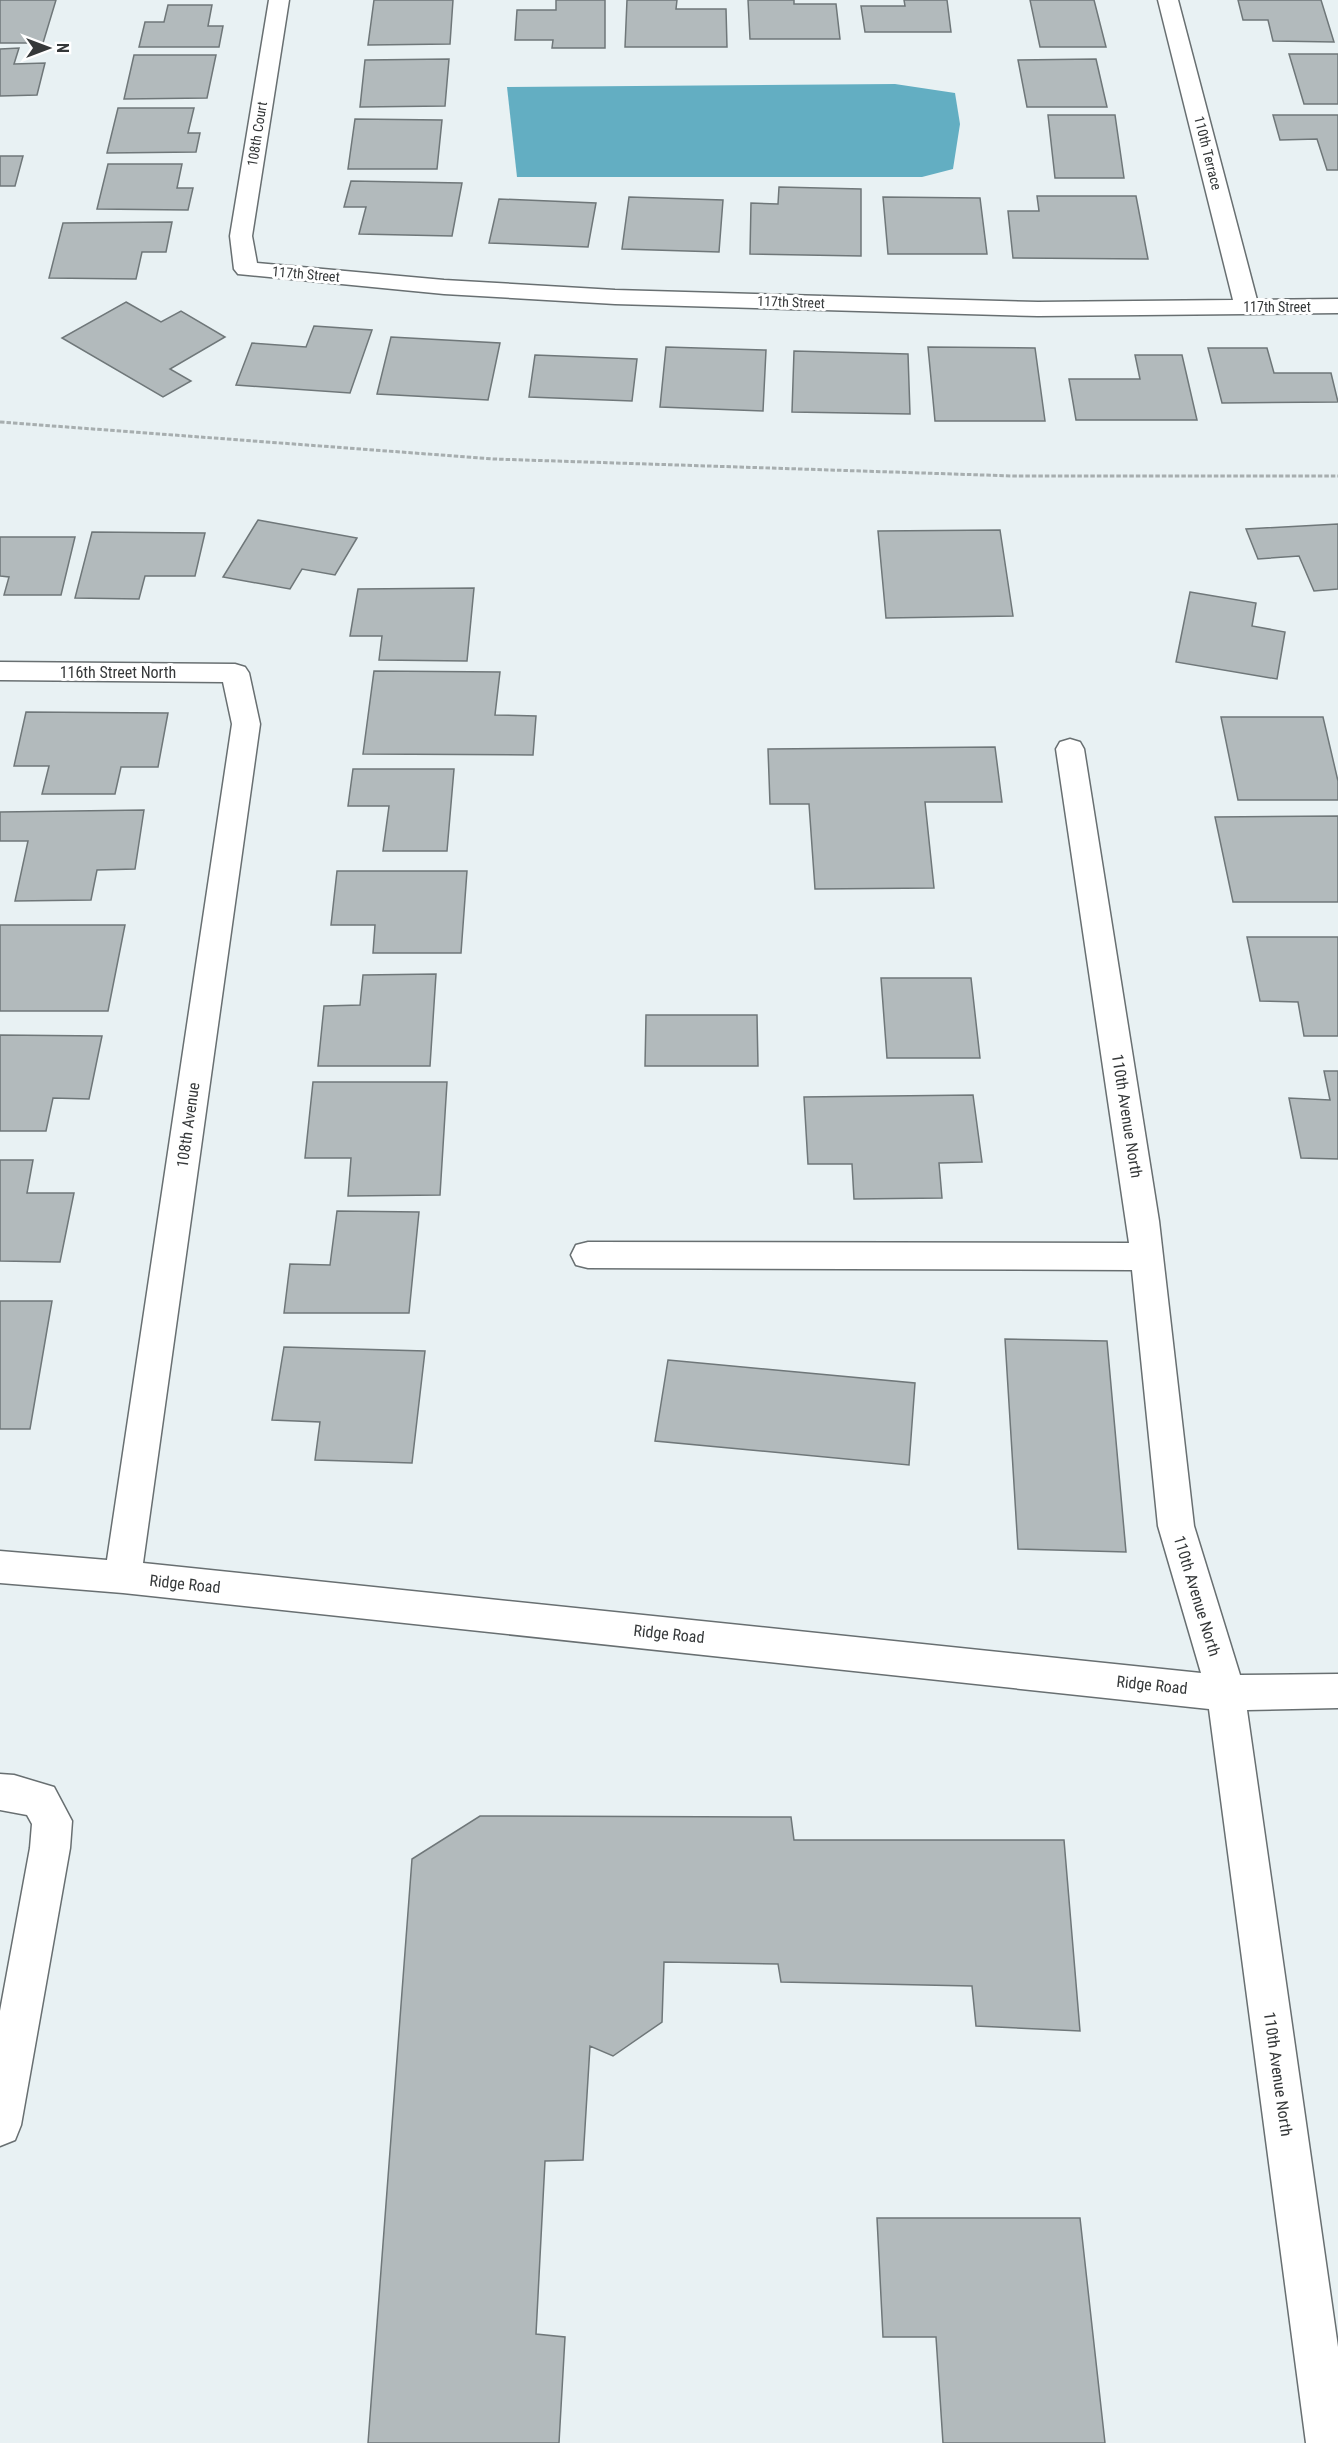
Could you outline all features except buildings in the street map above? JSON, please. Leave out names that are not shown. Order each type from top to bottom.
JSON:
[{"type":"street","name":"108th Court","points":[[246,269],[241,236],[279,0]]},
{"type":"street","name":"110th Terrace","points":[[1168,0],[1247,307]]},
{"type":"street","name":"117th Street","points":[[246,269],[444,287],[615,297],[1038,309],[1338,306]]},
{"type":"street","name":"116th Street North","points":[[0,671],[235,673]]},
{"type":"street","name":"108th Avenue","points":[[123,1577],[246,724],[235,673]]},
{"type":"street","name":"110th Avenue North","points":[[1070,749],[1147,1257],[1176,1526],[1226,1693],[1329,2443]]},
{"type":"street","points":[[588,1255],[1147,1257]]},
{"type":"street","name":"Ridge Road","points":[[0,1567],[123,1577],[1226,1693],[1338,1691]]},
{"type":"street","points":[[0,1792],[40,1800],[52,1821],[50,1848],[0,2125]]},
{"type":"path","points":[[0,422],[494,459],[1014,476],[1338,476]]},
{"type":"water","points":[[895,84],[955,93],[960,124],[953,169],[922,177],[517,177],[507,87]]}]
